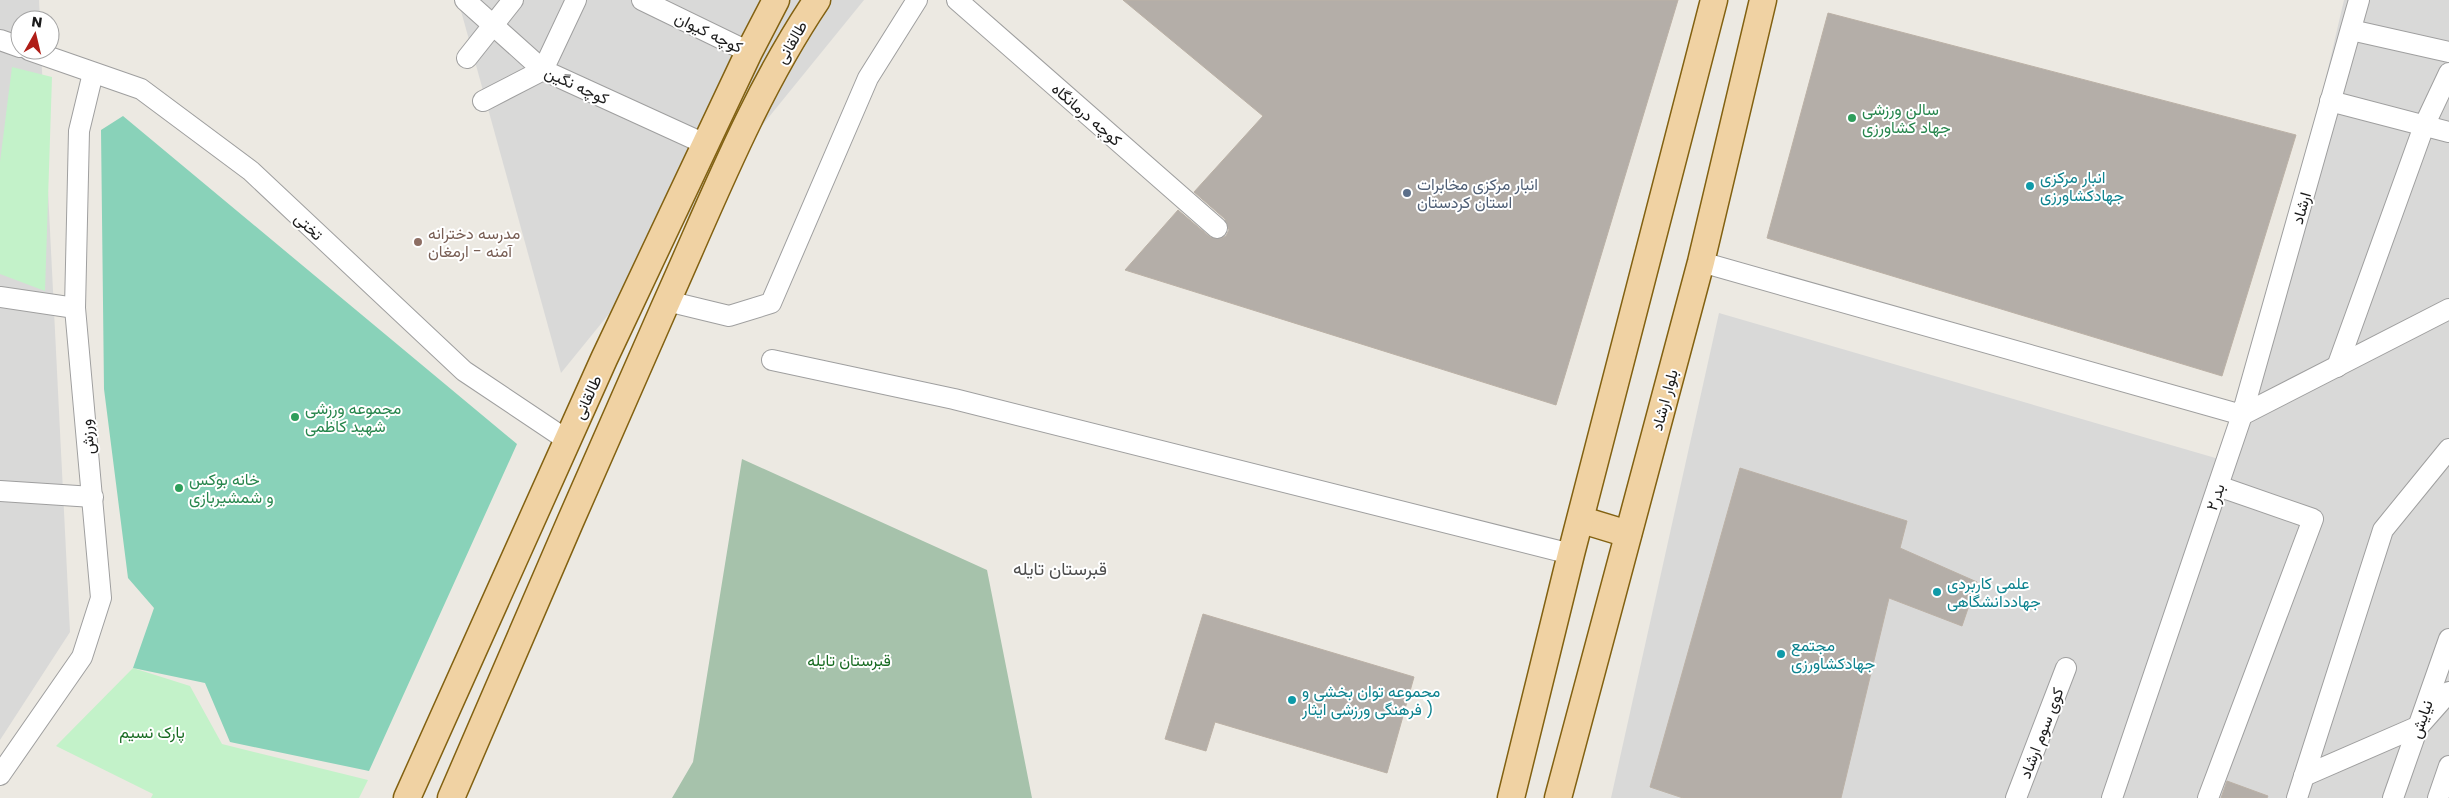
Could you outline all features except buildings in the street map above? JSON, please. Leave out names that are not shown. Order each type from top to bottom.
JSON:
[{"type":"main road","name":"طالقانی","points":[[408,798],[567,440],[705,144],[776,0]]},
{"type":"main road","name":"طالقانی","points":[[451,798],[600,452],[724,172],[790,40],[817,0]]},
{"type":"main road","points":[[1511,798],[1714,0]]},
{"type":"main road","name":"بلوار ارشاد","points":[[1558,798],[1701,262],[1763,0]]},
{"type":"main road","points":[[567,440],[600,452]]},
{"type":"main road","points":[[1582,520],[1628,534]]},
{"type":"street","name":"کوچه نگین","points":[[465,0],[543,70],[705,144]]},
{"type":"street","points":[[467,58],[513,0]]},
{"type":"street","points":[[483,101],[543,70],[576,0]]},
{"type":"street","name":"کوچه کیوان","points":[[642,0],[749,52]]},
{"type":"street","points":[[667,301],[730,316],[771,303],[868,78],[917,0]]},
{"type":"street","name":"کوچه درمانگاه","points":[[957,0],[1217,228]]},
{"type":"street","name":"ارشاد","points":[[2242,415],[2359,0]]},
{"type":"street","points":[[2351,30],[2449,52]]},
{"type":"street","name":"تختی","points":[[57,60],[142,89],[251,171],[464,371],[567,440]]},
{"type":"street","name":"ورزش","points":[[0,775],[82,657],[101,598],[75,308],[79,131],[93,73]]},
{"type":"street","points":[[2337,367],[2424,126],[2449,73]]},
{"type":"street","points":[[2330,101],[2449,132]]},
{"type":"street","points":[[1701,262],[2242,415],[2449,310]]},
{"type":"street","points":[[0,297],[75,308]]},
{"type":"street","points":[[772,360],[954,399],[1572,554]]},
{"type":"street","name":"بدر۲","points":[[2112,798],[2242,415]]},
{"type":"street","points":[[2297,798],[2383,530],[2449,450]]},
{"type":"street","points":[[2208,798],[2313,519],[2218,486]]},
{"type":"street","points":[[0,492],[93,498]]},
{"type":"street","name":"نیایش","points":[[2393,798],[2449,639]]},
{"type":"street","name":"کوی سوم ارشاد","points":[[2016,798],[2066,668]]},
{"type":"street","points":[[2304,776],[2418,726],[2449,692]]},
{"type":"street","points":[[2438,798],[2449,766]]},
{"type":"shaded area","points":[[0,0],[39,0],[40,10],[10,10],[10,60],[41,60],[70,632],[0,740]]},
{"type":"shaded area","points":[[458,0],[864,0],[561,373]]},
{"type":"shaded area","points":[[2344,0],[2449,0],[2449,798],[1611,798],[1719,313],[2236,464]]},
{"type":"green space","points":[[12,67],[52,77],[45,291],[0,274],[0,162]]},
{"type":"green space","name":"مجموعه ورزشی شهید کاظمی","points":[[123,116],[517,444],[369,771],[230,742],[205,683],[133,668],[154,608],[128,578],[104,389],[101,130]]},
{"type":"green space","name":"قبرستان تایله","points":[[742,459],[987,570],[1032,798],[672,798],[693,762]]},
{"type":"green space","name":"پارک نسیم","points":[[133,668],[190,686],[222,744],[368,780],[359,798],[151,798],[153,794],[56,746]]},
{"type":"place","name":"سالن ورزشی جهاد کشاورزی","points":[[1852,118]]},
{"type":"place","name":"انبار مرکزی جهادکشاورزی","points":[[2030,186]]},
{"type":"place","name":"انبار مرکزی مخابرات استان کردستان","points":[[1407,193]]},
{"type":"place","name":"مدرسه دخترانه آمنه - ارمغان","points":[[418,242]]},
{"type":"place","name":"مجموعه ورزشی شهید کاظمی","points":[[295,417]]},
{"type":"place","name":"خانه بوکس و شمشیربازی","points":[[179,488]]},
{"type":"place","name":"علمی کاربردی جهاددانشگاهی","points":[[1937,592]]},
{"type":"place","name":"مجتمع جهادکشاورزی","points":[[1781,654]]},
{"type":"place","name":"مجموعه توان بخشی و فرهنگی ورزشی ایثار )","points":[[1292,700]]},
{"type":"district","name":"قبرستان تایله","points":[[1060,569]]}]
